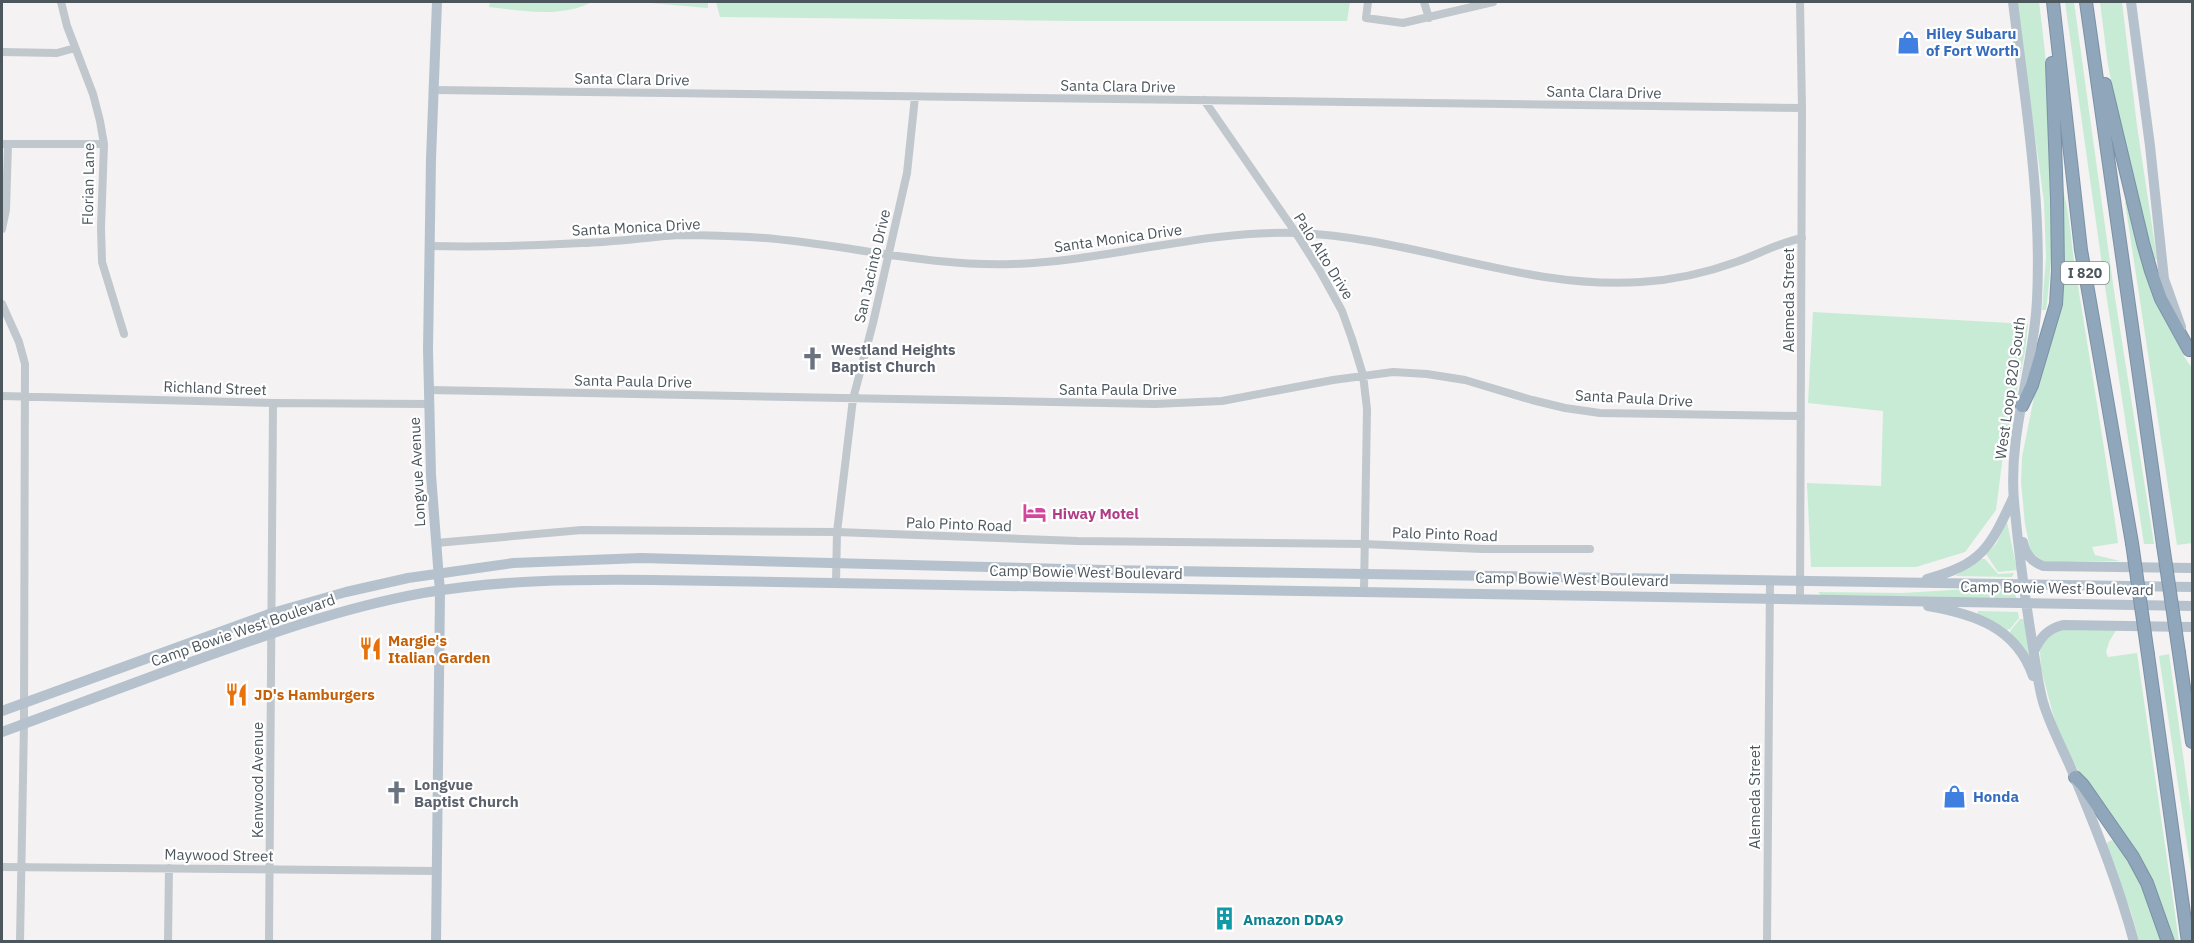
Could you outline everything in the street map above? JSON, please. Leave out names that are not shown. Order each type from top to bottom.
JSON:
[{"type":"highway","points":[[2022,406],[2032,385],[2056,304],[2058,271],[2052,2]]},
{"type":"highway","name":"I 820","points":[[2052,2],[2081,250],[2132,543],[2188,942]]},
{"type":"highway","name":"I 820","points":[[2086,2],[2193,742]]},
{"type":"highway","points":[[2088,16],[2143,243],[2161,299],[2191,353]]},
{"type":"highway","points":[[2074,777],[2083,785],[2133,857],[2158,912],[2168,942]]},
{"type":"main road","name":"Longvue Avenue","points":[[436,942],[440,592],[428,390],[429,246],[437,2]]},
{"type":"main road","name":"West Loop 820 South","points":[[2013,2],[2039,222],[2035,327],[2014,463],[2013,498],[2023,584],[2043,702],[2118,891],[2134,942]]},
{"type":"main road","points":[[2131,2],[2150,146],[2164,279],[2191,353]]},
{"type":"main road","points":[[1912,583],[1956,570],[1981,554],[2000,529],[2013,498]]},
{"type":"main road","points":[[2016,525],[2026,554],[2033,562],[2043,566],[2193,568]]},
{"type":"main road","name":"Camp Bowie West Boulevard","points":[[2,711],[272,613],[346,592],[439,573],[513,563],[641,558],[836,565],[1364,575],[2193,587]]},
{"type":"main road","points":[[1103,588],[1104,570]]},
{"type":"main road","name":"Camp Bowie West Boulevard","points":[[2,732],[272,633],[348,610],[426,593],[477,586],[597,579],[1889,599],[2193,606]]},
{"type":"main road","points":[[1889,599],[1949,610],[1977,618],[1996,627],[2017,646],[2030,666],[2034,681],[2039,686]]},
{"type":"main road","points":[[2034,652],[2040,639],[2048,630],[2063,625],[2193,627]]},
{"type":"street","name":"Florian Lane","points":[[61,2],[67,26],[93,93],[104,144],[100,227],[102,262],[124,334]]},
{"type":"street","points":[[1368,2],[1366,18],[1403,23],[1493,2]]},
{"type":"street","points":[[1424,2],[1429,18]]},
{"type":"street","name":"Alemeda Street","points":[[1800,2],[1802,108],[1800,598]]},
{"type":"street","points":[[2,52],[57,53],[75,48]]},
{"type":"street","name":"Santa Clara Drive","points":[[434,90],[1802,108]]},
{"type":"street","name":"San Jacinto Drive","points":[[836,583],[837,532],[853,399],[907,173],[915,97]]},
{"type":"street","name":"Palo Alto Drive","points":[[1204,100],[1296,233],[1334,293],[1363,375],[1367,409],[1364,591]]},
{"type":"street","points":[[2,229],[6,210],[4,144],[104,144]]},
{"type":"street","name":"Santa Monica Drive","points":[[429,246],[585,243],[681,235],[751,237],[935,261],[1021,264],[1228,235],[1296,233],[1359,238],[1552,279],[1602,283],[1642,282],[1694,275],[1736,262],[1781,242],[1802,238]]},
{"type":"street","points":[[2,304],[19,342],[25,364],[24,723],[20,942]]},
{"type":"street","name":"Santa Paula Drive","points":[[428,390],[1155,404],[1222,402],[1363,375],[1393,372],[1466,380],[1565,408],[1600,413],[1801,416]]},
{"type":"street","name":"Richland Street","points":[[2,396],[273,403],[428,404]]},
{"type":"street","name":"Kenwood Avenue","points":[[269,942],[273,403]]},
{"type":"street","name":"Palo Pinto Road","points":[[436,543],[582,530],[837,532],[1078,541],[1590,549]]},
{"type":"street","name":"Alemeda Street","points":[[1767,942],[1770,580]]},
{"type":"street","name":"Maywood Street","points":[[2,867],[436,871]]},
{"type":"street","points":[[168,942],[169,868]]},
{"type":"green space","points":[[490,2],[592,2],[568,10],[542,12],[489,7]]},
{"type":"green space","points":[[638,2],[708,2],[708,8]]},
{"type":"green space","points":[[716,2],[1350,2],[1347,21],[1078,21],[720,17]]},
{"type":"green space","points":[[2017,2],[2039,2],[2047,78],[2053,195],[2046,310],[2042,310],[2046,257],[2044,202]]},
{"type":"green space","points":[[2065,2],[2074,2],[2114,291],[2154,544],[2144,544]]},
{"type":"green space","points":[[2100,2],[2122,2],[2137,126],[2157,259],[2154,260],[2124,145],[2108,65]]},
{"type":"green space","points":[[2062,186],[2118,543],[2092,547],[2095,555],[2120,561],[2043,561],[2031,552],[2025,524],[2021,482],[2022,457],[2037,382],[2063,295]]},
{"type":"green space","points":[[2129,199],[2150,285],[2192,368],[2192,543],[2177,545],[2125,202]]},
{"type":"green space","points":[[1813,312],[2028,324],[2025,352],[2003,455],[1996,510],[1965,552],[1916,567],[1811,567],[1807,483],[1881,486],[1883,411],[1808,403]]},
{"type":"green space","points":[[2007,522],[2017,570],[1998,572],[1986,554],[1996,544]]},
{"type":"green space","points":[[1981,559],[1985,559],[1998,574],[2014,573],[2012,577],[1955,576]]},
{"type":"green space","points":[[1968,589],[2015,590],[2016,598],[1821,595],[1818,592],[1903,593]]},
{"type":"green space","points":[[1978,611],[2018,612],[2019,618],[2010,629],[2006,630],[1977,614]]},
{"type":"green space","points":[[2020,619],[2025,619],[2030,657],[2010,633]]},
{"type":"green space","points":[[2054,630],[2116,630],[2106,652],[2108,657],[2137,653],[2179,941],[2171,941],[2097,801],[2075,765],[2056,725],[2041,669],[2040,651],[2043,641]]},
{"type":"green space","points":[[2169,654],[2192,820],[2192,878],[2159,656]]},
{"type":"green space","points":[[2112,840],[2127,856],[2135,870],[2164,941],[2139,941],[2131,912],[2106,845]]},
{"type":"place","name":"Hiley Subaru of Fort Worth","points":[[1908,42]]},
{"type":"place","name":"Westland Heights Baptist Church","points":[[813,358]]},
{"type":"place","name":"Hiway Motel","points":[[1034,513]]},
{"type":"place","name":"Margie's Italian Garden","points":[[370,649]]},
{"type":"place","name":"JD's Hamburgers","points":[[236,694]]},
{"type":"place","name":"Longvue Baptist Church","points":[[396,793]]},
{"type":"place","name":"Honda","points":[[1955,796]]},
{"type":"place","name":"Amazon DDA9","points":[[1225,919]]}]
